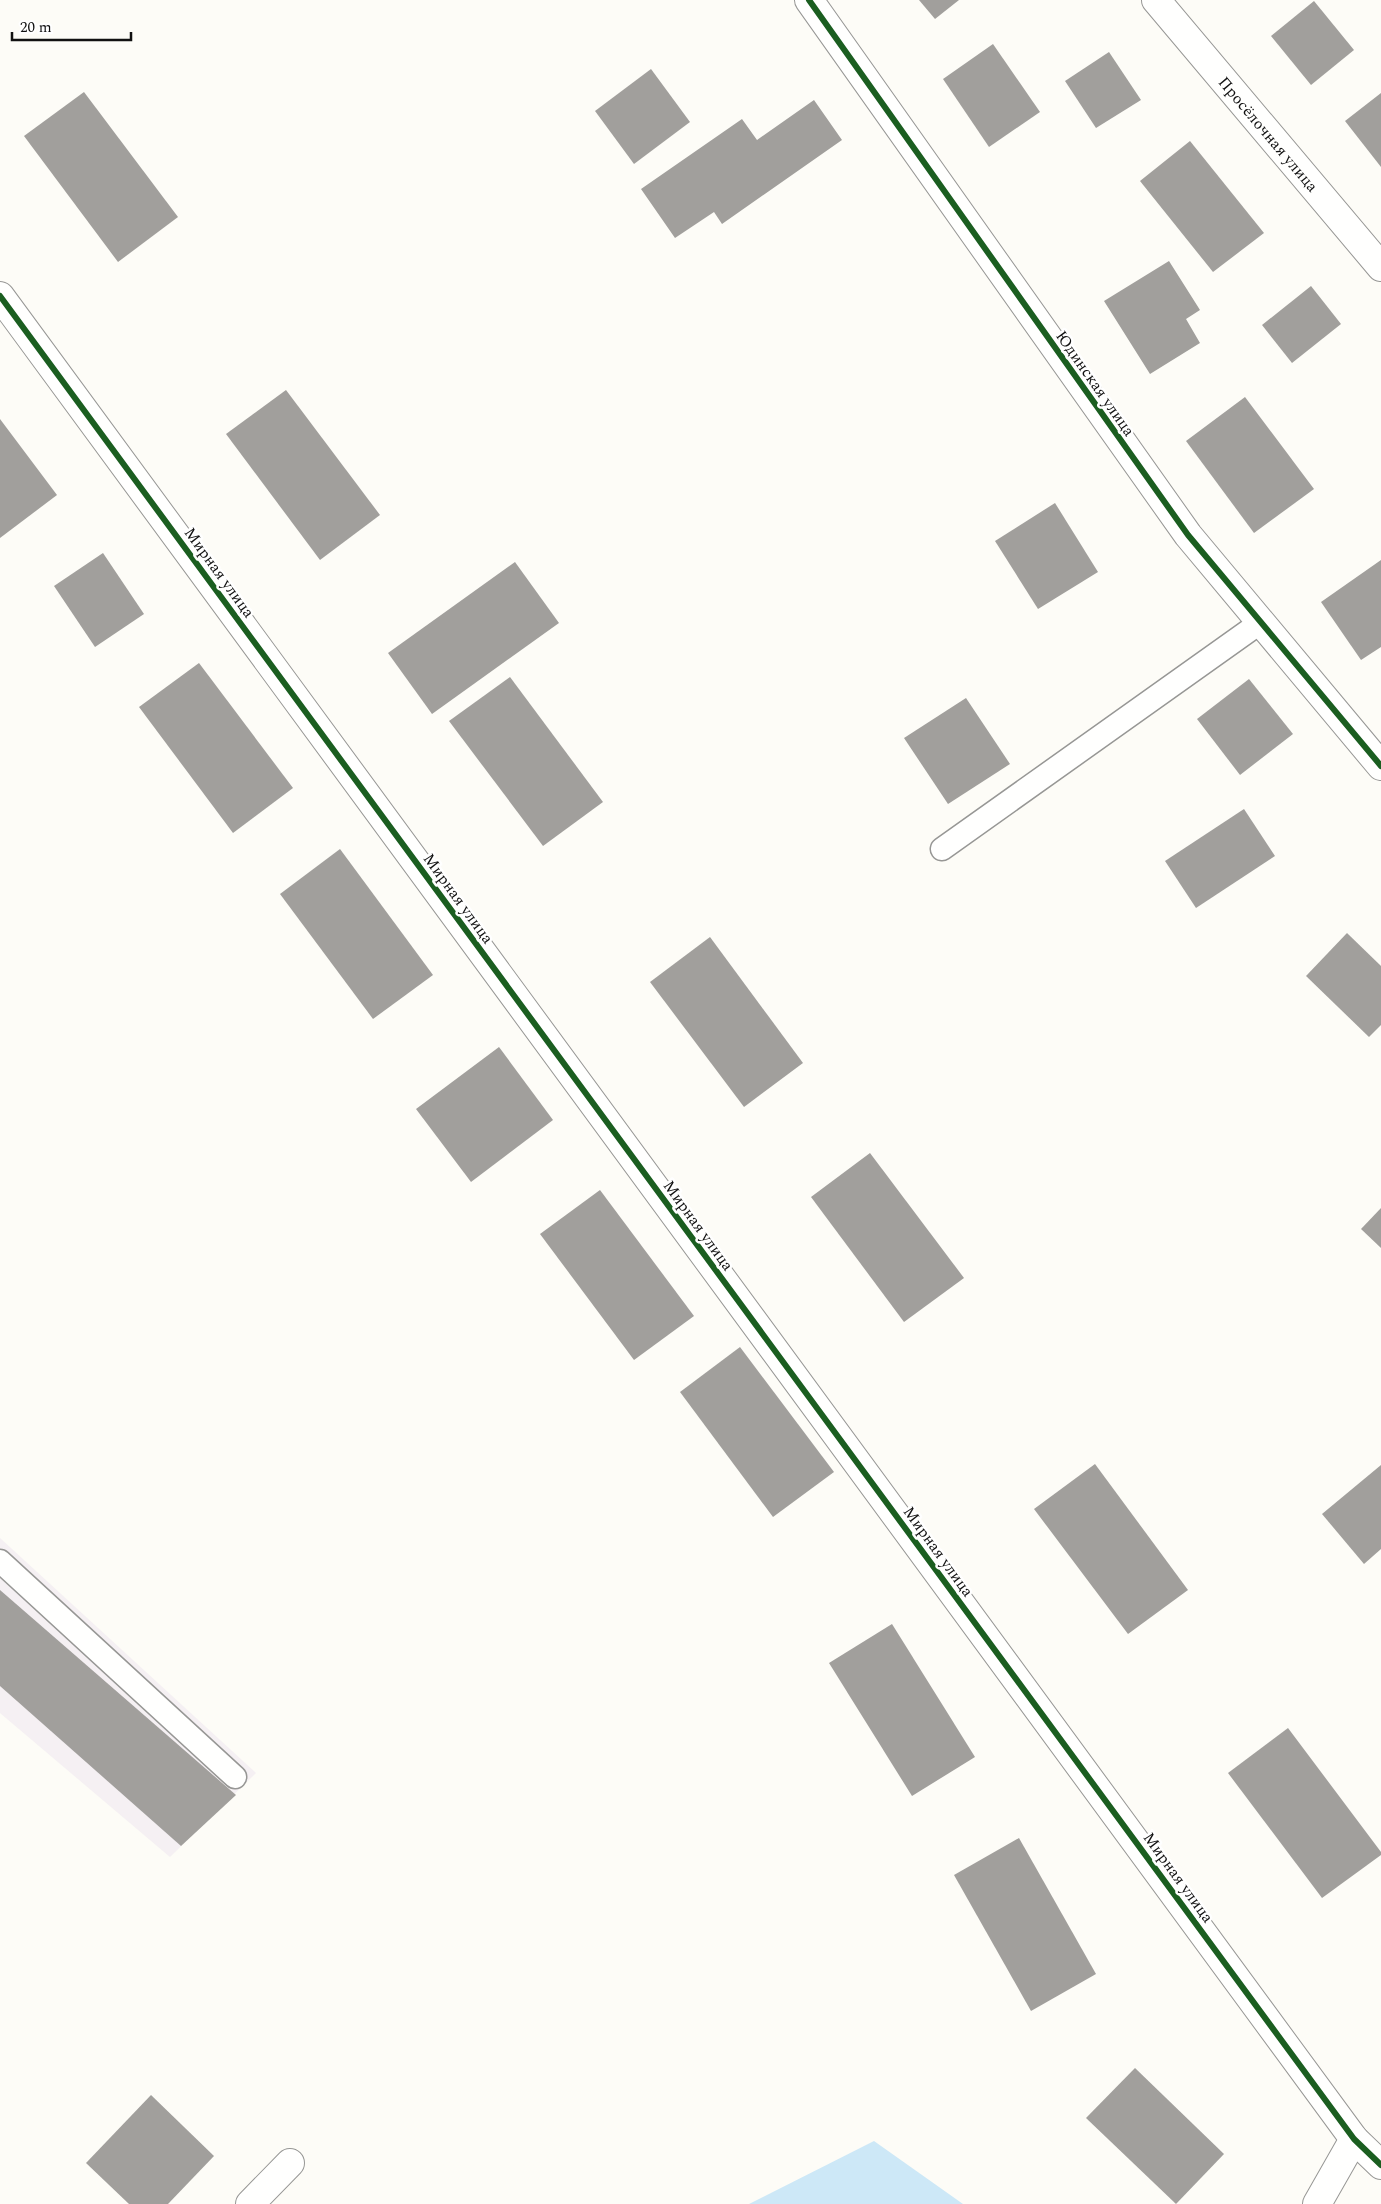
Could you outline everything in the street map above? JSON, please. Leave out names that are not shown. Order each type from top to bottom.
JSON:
[{"type":"street","name":"Юдинская улица","points":[[809,0],[1188,535],[1381,766]]},
{"type":"street","name":"Просёлочная улица","points":[[1156,0],[1381,267]]},
{"type":"street","name":"Мирная улица","points":[[0,296],[1354,2138],[1381,2165]]},
{"type":"street","points":[[1316,2204],[1354,2138]]},
{"type":"street","points":[[250,2204],[290,2163]]},
{"type":"lane","points":[[942,849],[1261,622]]},
{"type":"lane","points":[[0,1561],[235,1777]]},
{"type":"shaded area","points":[[0,1538],[256,1773],[170,1857],[0,1713]]},
{"type":"water","points":[[874,2141],[963,2204],[749,2204]]},
{"type":"building","points":[[919,0],[959,0],[935,19]]},
{"type":"building","points":[[1314,1],[1354,50],[1311,85],[1271,36]]},
{"type":"building","points":[[993,44],[1040,112],[989,147],[943,79]]},
{"type":"building","points":[[1109,52],[1141,100],[1096,128],[1065,81]]},
{"type":"building","points":[[651,69],[690,122],[634,164],[595,111]]},
{"type":"building","points":[[84,92],[178,217],[118,262],[24,136]]},
{"type":"building","points":[[1381,93],[1381,167],[1345,121]]},
{"type":"building","points":[[814,100],[842,140],[722,224],[714,212],[675,238],[641,189],[742,119],[757,140]]},
{"type":"building","points":[[1190,141],[1264,233],[1213,272],[1140,181]]},
{"type":"building","points":[[1169,261],[1200,310],[1186,319],[1200,343],[1150,374],[1104,301]]},
{"type":"building","points":[[1311,286],[1341,324],[1292,363],[1262,325]]},
{"type":"building","points":[[286,390],[380,515],[320,560],[226,434]]},
{"type":"building","points":[[1245,397],[1314,489],[1254,533],[1186,441]]},
{"type":"building","points":[[0,419],[57,495],[0,538]]},
{"type":"building","points":[[1055,503],[1098,572],[1038,609],[995,541]]},
{"type":"building","points":[[103,553],[144,614],[95,647],[54,586]]},
{"type":"building","points":[[1381,560],[1381,647],[1361,660],[1321,602]]},
{"type":"building","points":[[515,562],[559,623],[432,714],[388,653]]},
{"type":"building","points":[[199,663],[293,788],[233,833],[139,707]]},
{"type":"building","points":[[510,677],[603,802],[543,846],[449,721]]},
{"type":"building","points":[[1249,679],[1293,734],[1240,775],[1197,719]]},
{"type":"building","points":[[966,698],[1010,764],[948,804],[904,738]]},
{"type":"building","points":[[1244,809],[1275,856],[1196,908],[1165,861]]},
{"type":"building","points":[[340,849],[433,975],[373,1019],[280,894]]},
{"type":"building","points":[[1347,933],[1381,966],[1381,1025],[1369,1037],[1306,976]]},
{"type":"building","points":[[710,937],[803,1063],[744,1107],[650,982]]},
{"type":"building","points":[[499,1047],[553,1120],[471,1182],[416,1109]]},
{"type":"building","points":[[870,1153],[964,1278],[904,1322],[811,1197]]},
{"type":"building","points":[[600,1190],[694,1316],[634,1360],[540,1234]]},
{"type":"building","points":[[1381,1208],[1381,1248],[1361,1229]]},
{"type":"building","points":[[740,1347],[834,1472],[773,1517],[680,1392]]},
{"type":"building","points":[[1095,1464],[1188,1590],[1128,1634],[1034,1509]]},
{"type":"building","points":[[1381,1465],[1381,1549],[1364,1564],[1322,1514]]},
{"type":"building","points":[[0,1590],[236,1795],[181,1846],[0,1686]]},
{"type":"building","points":[[892,1624],[975,1757],[912,1796],[829,1663]]},
{"type":"building","points":[[1288,1728],[1381,1852],[1381,1855],[1322,1898],[1228,1773]]},
{"type":"building","points":[[1019,1838],[1096,1974],[1031,2011],[954,1875]]},
{"type":"building","points":[[1135,2068],[1224,2154],[1176,2204],[1086,2118]]},
{"type":"building","points":[[151,2095],[214,2156],[168,2204],[129,2204],[86,2163]]},
{"type":"cycle path","points":[[809,0],[1188,535],[1381,766]]},
{"type":"cycle path","points":[[0,296],[1354,2139],[1381,2165]]}]
